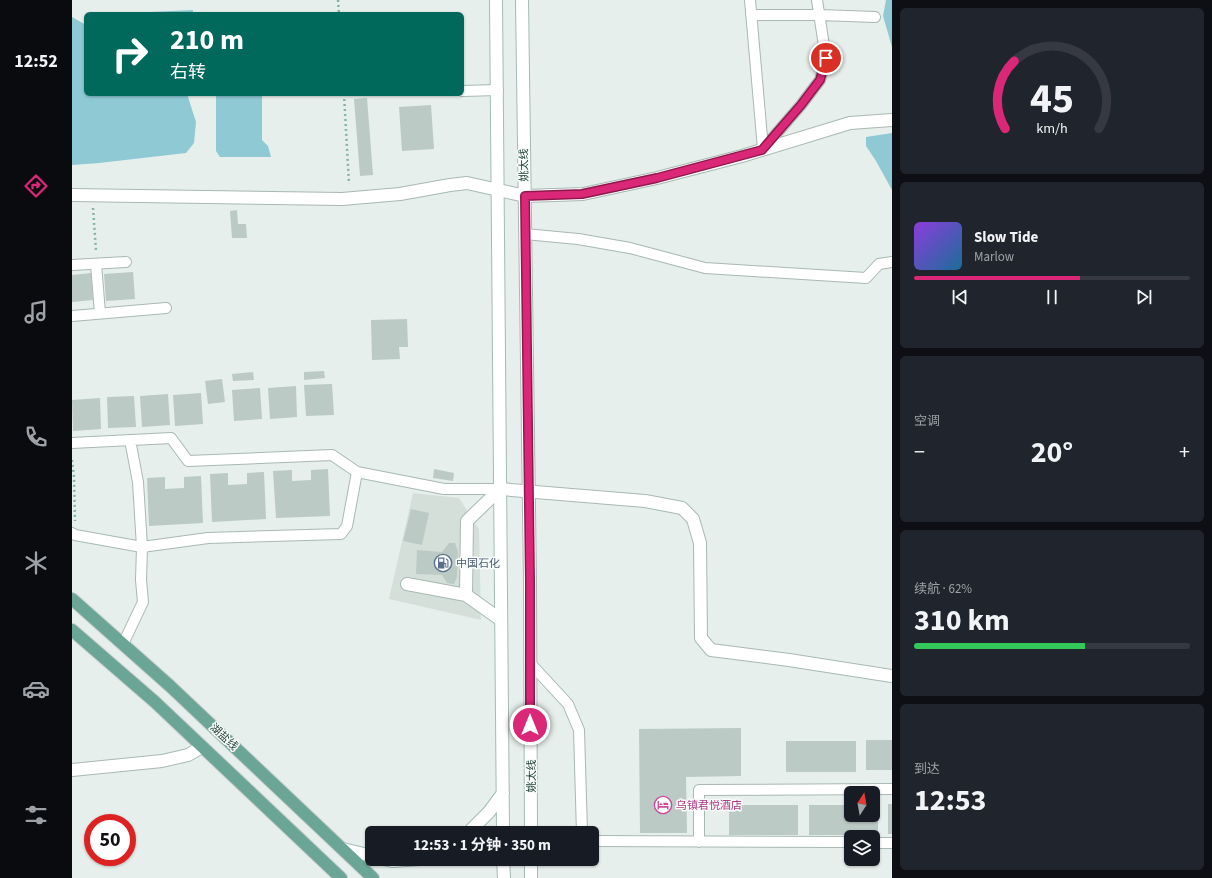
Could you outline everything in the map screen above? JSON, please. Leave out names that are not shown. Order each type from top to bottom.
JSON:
[{"type":"main road","points":[[496,0],[499,190],[503,826]]},
{"type":"main road","name":"姚太线","points":[[522,0],[529,491],[531,826]]},
{"type":"main road","points":[[72,195],[350,199],[400,194],[467,183],[525,196],[582,194],[657,178],[762,150],[850,123],[891,120]]},
{"type":"main road","points":[[466,595],[466,521],[500,489],[645,501],[682,508],[693,519],[700,543],[701,638],[711,650],[892,676]]},
{"type":"main road","points":[[407,584],[466,595],[501,620]]},
{"type":"main road","name":"湖盐线","points":[[72,599],[170,686],[373,878]]},
{"type":"main road","name":"湖盐线","points":[[72,630],[155,702],[341,878]]},
{"type":"main road","points":[[72,770],[162,761],[188,755],[202,747]]},
{"type":"main road","points":[[475,826],[489,812],[503,793]]},
{"type":"main road","points":[[343,849],[365,854]]},
{"type":"main road","points":[[503,866],[504,878]]},
{"type":"main road","points":[[531,866],[531,878]]},
{"type":"lane","points":[[750,0],[762,150]]},
{"type":"lane","points":[[762,150],[801,105],[820,80],[826,58],[817,0]]},
{"type":"lane","points":[[751,15],[875,17]]},
{"type":"lane","points":[[464,91],[498,90]]},
{"type":"lane","points":[[525,234],[578,239],[630,248],[705,268],[866,278],[879,264],[892,262]]},
{"type":"lane","points":[[72,265],[126,262]]},
{"type":"lane","points":[[96,264],[100,313]]},
{"type":"lane","points":[[72,316],[166,308]]},
{"type":"lane","points":[[72,443],[171,438],[188,461],[332,455],[357,472],[444,489],[500,489]]},
{"type":"lane","points":[[123,644],[143,602],[141,580],[142,547],[138,482],[130,440]]},
{"type":"lane","points":[[74,534],[142,547],[208,538],[341,534],[346,526],[357,472]]},
{"type":"lane","points":[[530,663],[568,704],[579,730],[582,826]]},
{"type":"lane","points":[[699,842],[699,790],[892,789]]},
{"type":"lane","points":[[599,841],[844,842]]},
{"type":"lane","points":[[880,843],[892,843]]},
{"type":"path","points":[[338,0],[339,12]]},
{"type":"path","points":[[344,96],[350,199]]},
{"type":"path","points":[[92,195],[96,264]]},
{"type":"path","points":[[72,460],[74,477],[74,534]]},
{"type":"shaded area","points":[[413,493],[459,498],[479,529],[481,620],[389,599]]},
{"type":"water","points":[[886,0],[892,0],[892,47],[883,16]]},
{"type":"water","points":[[193,10],[193,12],[151,12]]},
{"type":"water","points":[[72,17],[84,24],[84,96],[188,96],[196,122],[194,143],[186,153],[72,165]]},
{"type":"water","points":[[216,96],[262,96],[262,140],[268,146],[271,157],[220,157],[216,151]]},
{"type":"water","points":[[892,133],[892,190],[866,146],[866,137]]},
{"type":"building","points":[[367,98],[373,175],[360,176],[354,99]]},
{"type":"building","points":[[431,105],[434,149],[402,151],[399,107]]},
{"type":"building","points":[[237,210],[238,224],[246,224],[247,238],[232,238],[230,211]]},
{"type":"building","points":[[133,272],[135,299],[106,301],[104,274]]},
{"type":"building","points":[[91,273],[93,300],[72,302],[72,275]]},
{"type":"building","points":[[407,319],[408,347],[399,347],[400,359],[372,360],[371,320]]},
{"type":"building","points":[[324,371],[325,378],[304,380],[304,372]]},
{"type":"building","points":[[253,372],[254,380],[233,381],[232,374]]},
{"type":"building","points":[[222,379],[225,402],[208,404],[205,381]]},
{"type":"building","points":[[332,384],[334,415],[306,416],[304,385]]},
{"type":"building","points":[[296,386],[297,417],[270,419],[268,388]]},
{"type":"building","points":[[260,388],[262,419],[234,421],[232,390]]},
{"type":"building","points":[[201,393],[203,424],[175,426],[173,395]]},
{"type":"building","points":[[168,394],[170,425],[142,427],[140,396]]},
{"type":"building","points":[[134,396],[136,427],[108,428],[107,397]]},
{"type":"building","points":[[100,398],[101,429],[73,431],[72,400]]},
{"type":"building","points":[[328,469],[330,516],[276,518],[273,471],[292,470],[292,481],[311,480],[311,470]]},
{"type":"building","points":[[434,469],[454,473],[453,481],[433,478]]},
{"type":"building","points":[[264,472],[266,519],[212,522],[210,474],[228,473],[228,485],[247,484],[247,473]]},
{"type":"building","points":[[201,476],[203,523],[149,526],[147,478],[165,477],[165,489],[184,488],[184,477]]},
{"type":"building","points":[[411,509],[429,513],[422,545],[403,541]]},
{"type":"building","points":[[449,543],[455,543],[458,552],[457,577],[454,584],[447,583],[442,575],[416,574],[417,550],[442,552]]},
{"type":"building","name":"乌镇君悦酒店","points":[[741,728],[741,776],[686,777],[687,833],[640,833],[639,729]]},
{"type":"building","points":[[866,740],[892,740],[892,770],[866,770]]},
{"type":"building","points":[[786,741],[856,741],[856,772],[786,772]]},
{"type":"building","points":[[888,804],[892,804],[892,834],[888,834]]},
{"type":"building","points":[[729,805],[798,805],[798,835],[729,835]]},
{"type":"building","points":[[809,805],[844,805],[844,822],[878,822],[878,830],[844,830],[844,835],[809,835]]},
{"type":"place","name":"中国石化","points":[[443,563]]},
{"type":"place","name":"乌镇君悦酒店","points":[[663,805]]},
{"type":"route","points":[[530,725],[530,582],[525,196],[582,194],[657,178],[762,150],[801,105],[820,80],[826,58]]}]
